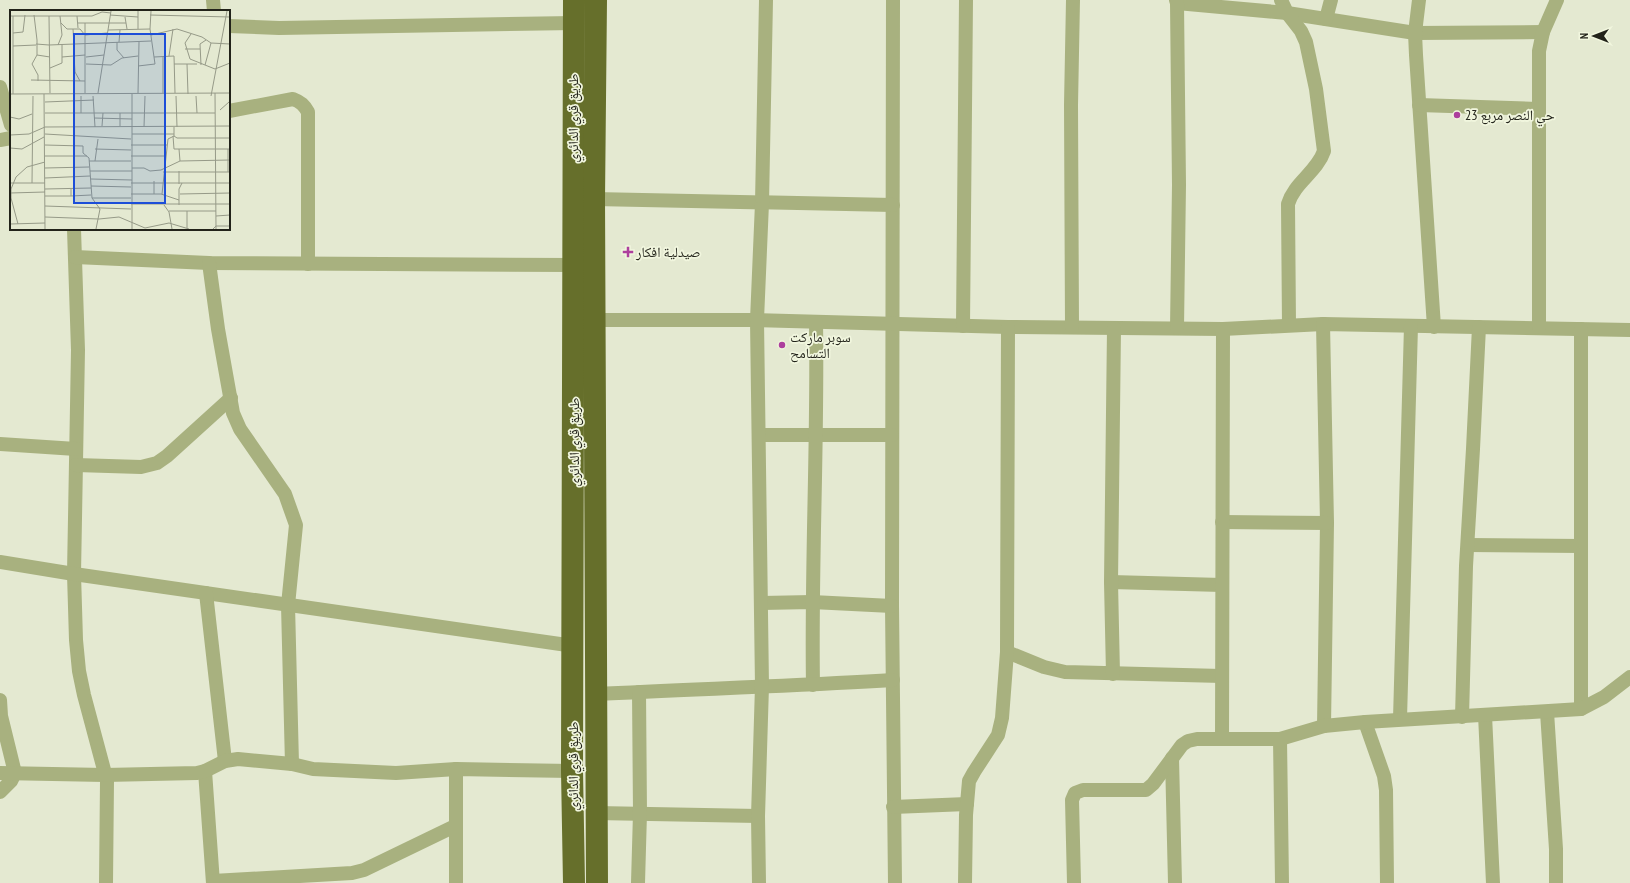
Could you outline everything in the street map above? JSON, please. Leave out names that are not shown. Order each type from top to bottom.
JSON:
[{"type":"highway","name":"طريق قري الدائري","points":[[574,0],[573,265],[584,319],[596,694],[597,883]]},
{"type":"highway","name":"طريق قري الدائري","points":[[574,883],[572,771],[574,646],[584,319],[594,199],[596,0]]},
{"type":"street","points":[[213,0],[214,10]]},
{"type":"street","points":[[759,883],[758,816],[762,686],[757,320],[762,203],[766,0]]},
{"type":"street","points":[[892,0],[892,606],[895,883]]},
{"type":"street","points":[[963,326],[966,0]]},
{"type":"street","points":[[1072,327],[1071,160],[1073,0]]},
{"type":"street","points":[[1326,19],[1331,0]]},
{"type":"street","points":[[1419,0],[1415,33],[1434,327]]},
{"type":"street","points":[[1538,327],[1538,51],[1543,32],[1556,0]]},
{"type":"street","points":[[1177,328],[1179,146],[1177,2],[1284,6],[1326,19],[1415,33],[1543,32]]},
{"type":"street","points":[[1284,6],[1301,31],[1306,42],[1316,89],[1324,152],[1321,160],[1291,195],[1288,204],[1289,325]]},
{"type":"street","points":[[230,26],[279,28],[574,22]]},
{"type":"street","points":[[0,87],[10,122]]},
{"type":"street","points":[[230,111],[293,100],[300,101],[308,112],[308,264]]},
{"type":"street","points":[[1419,105],[1538,109]]},
{"type":"street","points":[[0,140],[10,138]]},
{"type":"street","points":[[594,199],[892,205]]},
{"type":"street","points":[[74,230],[78,350],[74,574],[76,640],[79,671],[107,781],[106,883]]},
{"type":"street","points":[[75,257],[209,263],[573,265]]},
{"type":"street","points":[[209,263],[218,329],[233,413],[240,429],[285,494],[296,525],[288,605],[292,764]]},
{"type":"street","points":[[584,319],[757,320],[1008,327],[1223,328],[1323,324],[1434,327],[1538,327],[1630,330]]},
{"type":"street","points":[[813,685],[812,602],[817,377],[816,322]]},
{"type":"street","points":[[1323,324],[1327,523],[1324,726]]},
{"type":"street","points":[[1400,720],[1411,326]]},
{"type":"street","points":[[965,883],[969,781],[1001,728],[1007,652],[1008,327]]},
{"type":"street","points":[[1462,716],[1468,545],[1479,327]]},
{"type":"street","points":[[1113,674],[1111,582],[1114,328]]},
{"type":"street","points":[[1222,739],[1223,328]]},
{"type":"street","points":[[1581,329],[1581,709]]},
{"type":"street","points":[[76,465],[141,468],[157,463],[231,398]]},
{"type":"street","points":[[759,435],[892,436]]},
{"type":"street","points":[[0,444],[76,449]]},
{"type":"street","points":[[1222,522],[1327,523]]},
{"type":"street","points":[[1468,545],[1581,546]]},
{"type":"street","points":[[0,562],[574,646]]},
{"type":"street","points":[[1111,582],[1222,585]]},
{"type":"street","points":[[206,593],[225,761]]},
{"type":"street","points":[[761,603],[812,602],[892,606]]},
{"type":"street","points":[[1007,652],[1053,670],[1113,674],[1222,676]]},
{"type":"street","points":[[1074,883],[1072,800],[1076,793],[1082,790],[1146,790],[1154,784],[1182,745],[1188,741],[1197,739],[1280,739],[1324,726],[1365,722],[1581,709],[1604,696],[1630,677]]},
{"type":"street","points":[[596,694],[813,685],[893,680]]},
{"type":"street","points":[[638,883],[640,813],[639,692]]},
{"type":"street","points":[[0,700],[1,716],[15,773],[11,781],[0,792]]},
{"type":"street","points":[[1547,712],[1556,849],[1556,883]]},
{"type":"street","points":[[1485,715],[1493,883]]},
{"type":"street","points":[[1365,722],[1384,776],[1386,790],[1387,883]]},
{"type":"street","points":[[1280,739],[1282,883]]},
{"type":"street","points":[[0,773],[105,775],[197,773],[205,771],[225,761],[238,758],[292,764],[313,769],[396,773],[456,769],[572,771]]},
{"type":"street","points":[[1172,758],[1175,883]]},
{"type":"street","points":[[456,769],[456,883]]},
{"type":"street","points":[[205,771],[213,882],[352,873],[364,870],[455,826]]},
{"type":"street","points":[[893,807],[967,804]]},
{"type":"street","points":[[596,812],[758,816]]},
{"type":"place","name":"حي النصر مربع 23","points":[[1457,115]]},
{"type":"place","name":"صيدلية افكار","points":[[628,252]]},
{"type":"place","name":"سوبر ماركت التسامح","points":[[782,345]]}]
